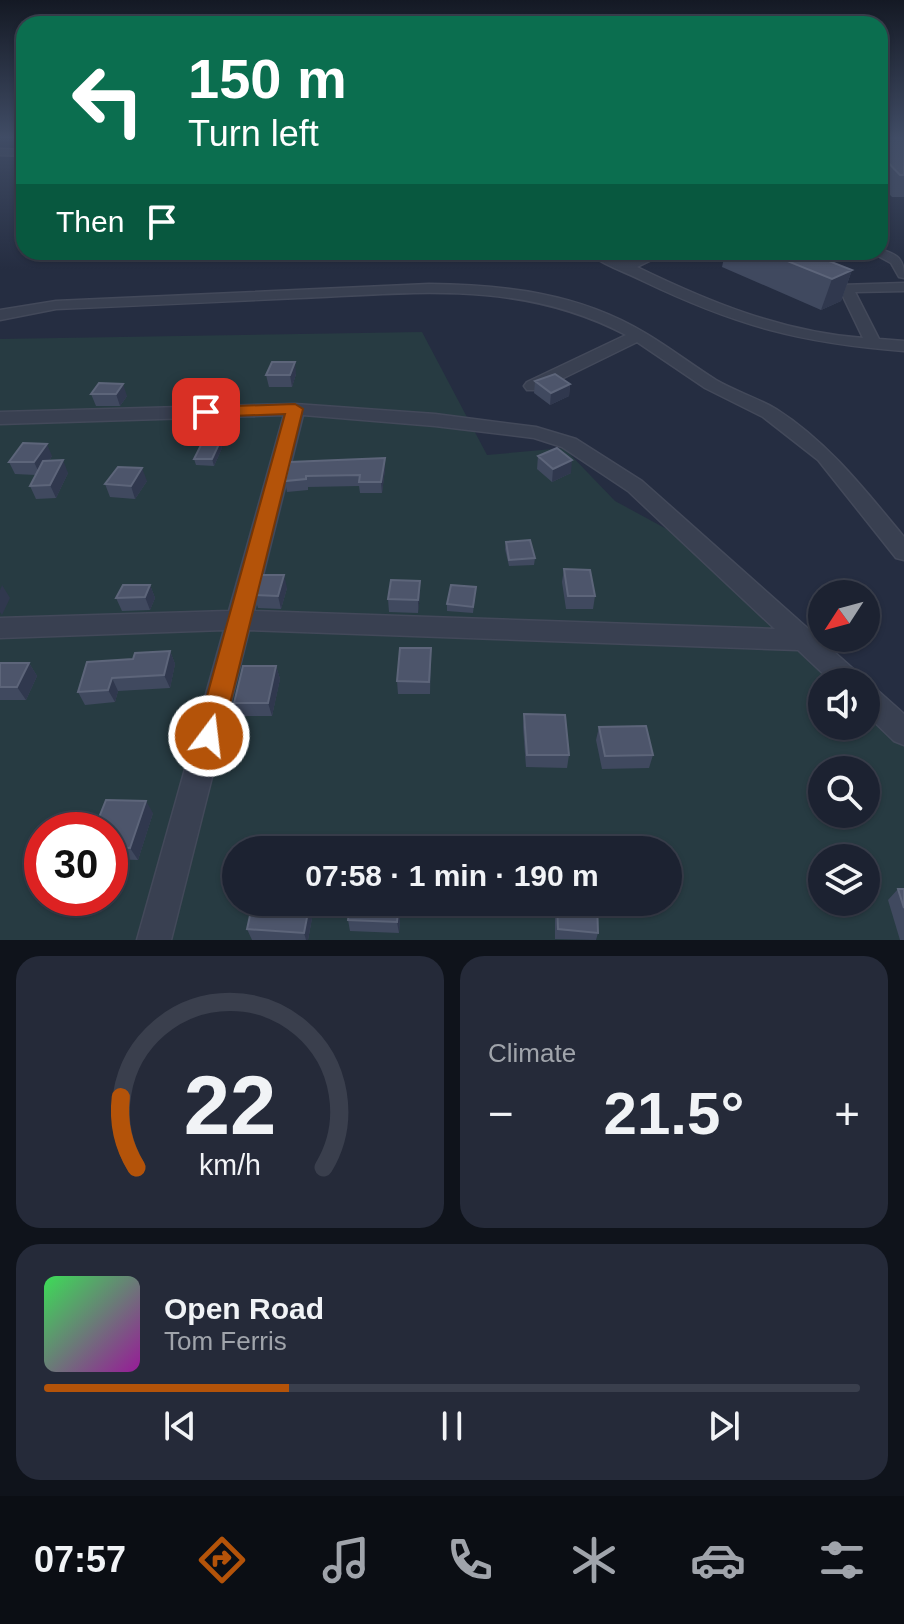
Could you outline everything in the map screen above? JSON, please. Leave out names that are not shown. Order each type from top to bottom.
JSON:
[{"type":"street","points":[[888,256],[896,260],[904,274]]},
{"type":"street","points":[[612,260],[741,318],[789,332],[904,346]]},
{"type":"street","points":[[626,267],[642,260]]},
{"type":"street","points":[[873,343],[840,286],[904,287]]},
{"type":"street","points":[[0,315],[56,305],[429,288],[490,289],[544,295],[578,305],[638,335],[711,384],[769,413],[825,456],[904,552]]},
{"type":"street","points":[[533,386],[638,335]]},
{"type":"street","points":[[0,418],[295,409],[435,420],[536,433],[569,443],[635,486],[835,668]]},
{"type":"street","points":[[154,940],[295,409]]},
{"type":"street","points":[[0,628],[240,620],[805,640]]},
{"type":"street","points":[[880,710],[904,732]]},
{"type":"shaded area","points":[[422,332],[487,455],[564,448],[615,501],[707,551],[808,644],[808,652],[817,652],[835,668],[808,668],[808,740],[880,740],[880,710],[904,732],[904,940],[0,940],[0,339]]},
{"type":"building","points":[[785,260],[826,260],[852,270],[832,279]]},
{"type":"building","points":[[272,362],[295,362],[290,375],[266,375]]},
{"type":"building","points":[[555,374],[570,384],[551,393],[535,381]]},
{"type":"building","points":[[99,383],[123,384],[116,394],[91,394]]},
{"type":"building","points":[[203,441],[220,442],[212,459],[194,459]]},
{"type":"building","points":[[23,443],[47,444],[34,462],[9,462]]},
{"type":"building","points":[[557,448],[572,460],[553,469],[538,456]]},
{"type":"building","points":[[385,458],[381,482],[359,482],[360,475],[306,476],[306,479],[285,481],[290,462]]},
{"type":"building","points":[[63,460],[50,485],[30,486],[43,461]]},
{"type":"building","points":[[118,467],[142,468],[131,486],[105,484]]},
{"type":"building","points":[[530,540],[535,558],[509,560],[506,542]]},
{"type":"building","points":[[564,569],[590,570],[595,596],[568,596]]},
{"type":"building","points":[[260,575],[284,575],[278,596],[254,595]]},
{"type":"building","points":[[391,580],[420,581],[418,600],[388,599]]},
{"type":"building","points":[[123,585],[150,585],[145,597],[116,598]]},
{"type":"building","points":[[451,585],[476,587],[473,607],[447,604]]},
{"type":"building","points":[[400,648],[431,648],[429,682],[397,681]]},
{"type":"building","points":[[170,651],[164,675],[112,678],[108,690],[78,692],[87,662],[133,659],[135,653]]},
{"type":"building","points":[[0,663],[29,663],[17,687],[0,687]]},
{"type":"building","points":[[243,666],[276,666],[268,703],[234,703]]},
{"type":"building","points":[[524,714],[565,715],[569,755],[527,755]]},
{"type":"building","points":[[646,726],[653,755],[605,756],[599,727]]},
{"type":"building","points":[[106,800],[146,801],[130,848],[128,812],[101,812]]},
{"type":"building","points":[[898,889],[904,889],[904,908]]},
{"type":"building","points":[[250,916],[307,916],[304,933],[247,929]]},
{"type":"building","points":[[348,916],[398,916],[397,922],[348,920]]},
{"type":"building","points":[[558,916],[597,916],[598,933],[558,929]]},
{"type":"route","points":[[206,412],[295,409],[209,736]]}]
